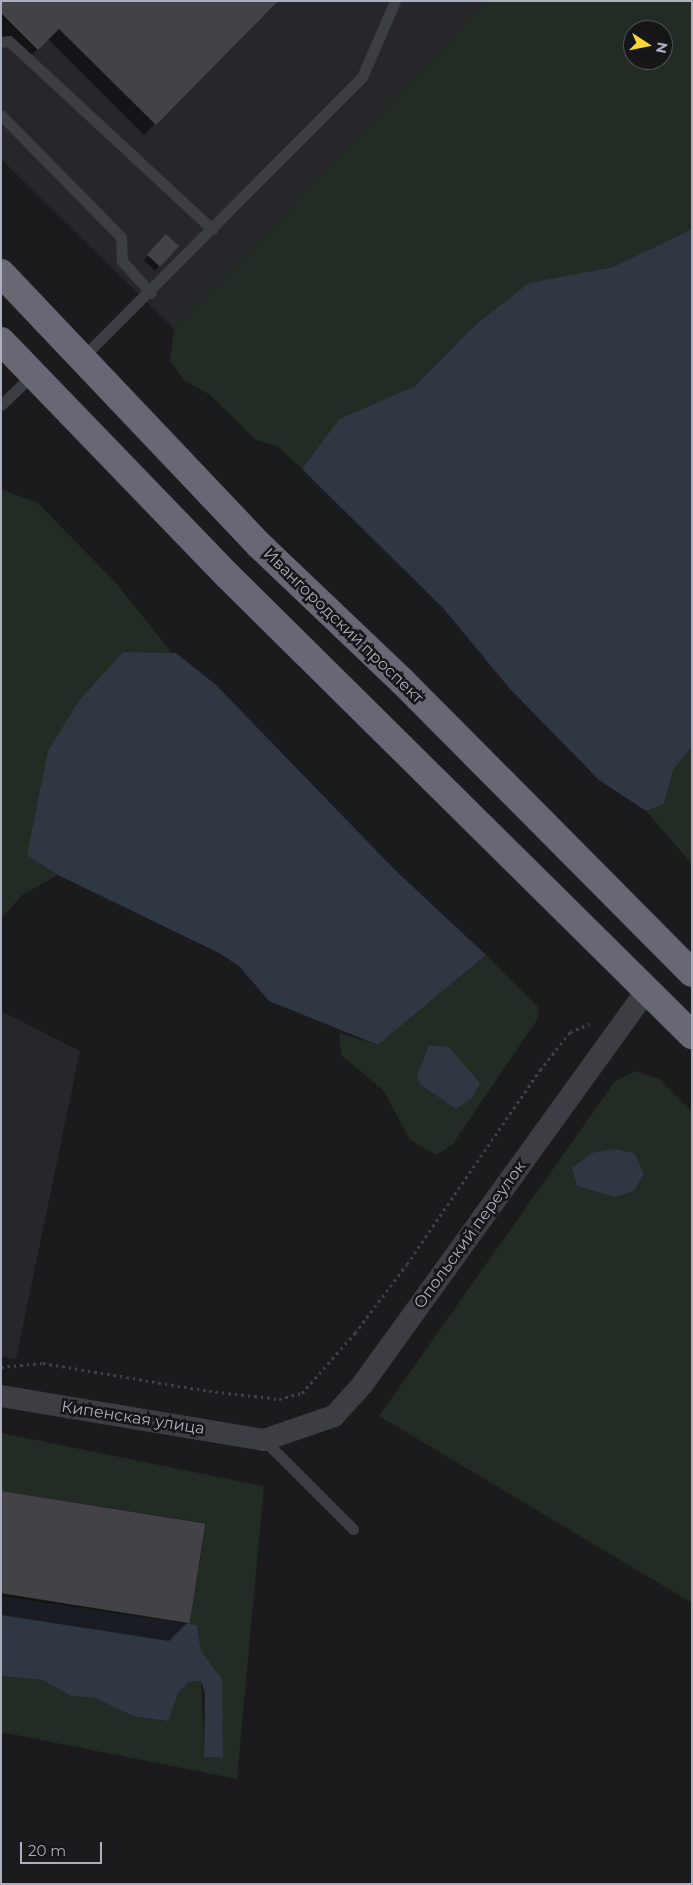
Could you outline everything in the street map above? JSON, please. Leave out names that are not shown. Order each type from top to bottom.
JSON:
[{"type":"highway","name":"Ивангородский проспект","points":[[1,273],[259,545],[402,682],[692,973]]},
{"type":"highway","points":[[1,340],[228,576],[692,1035]]},
{"type":"street","name":"Опольский переулок","points":[[264,1440],[334,1416],[362,1385],[646,991]]},
{"type":"street","name":"Кипенская улица","points":[[1,1396],[264,1440]]},
{"type":"lane","points":[[81,359],[142,297],[151,293],[362,77],[395,1]]},
{"type":"lane","points":[[1,42],[10,41],[212,229]]},
{"type":"lane","points":[[1,114],[121,237],[122,261],[151,293]]},
{"type":"lane","points":[[1,405],[33,374]]},
{"type":"lane","points":[[264,1440],[353,1529]]},
{"type":"path","points":[[1,1367],[43,1363],[209,1391],[278,1399],[302,1393],[356,1334],[407,1264],[552,1054],[570,1032],[589,1024]]},
{"type":"shaded area","points":[[1,1],[487,1],[174,329],[1,159]]},
{"type":"shaded area","points":[[487,1],[692,1],[692,229],[613,267],[529,284],[474,326],[415,386],[339,419],[302,469],[277,446],[256,440],[210,395],[185,381],[170,361],[174,329]]},
{"type":"shaded area","points":[[692,229],[692,747],[673,770],[664,804],[646,811],[599,780],[510,689],[443,608],[302,469],[339,419],[415,386],[474,326],[529,283],[613,267]]},
{"type":"shaded area","points":[[1,489],[38,503],[115,582],[172,653],[123,652],[28,855],[58,875],[22,895],[1,919]]},
{"type":"shaded area","points":[[123,652],[176,653],[216,685],[395,870],[486,955],[378,1045],[269,1001],[239,966],[219,953],[58,875],[27,855],[48,751],[78,702]]},
{"type":"shaded area","points":[[692,747],[692,864],[646,811],[664,804],[673,770]]},
{"type":"shaded area","points":[[486,955],[539,1008],[537,1020],[452,1145],[436,1155],[410,1140],[384,1091],[341,1055],[339,1033],[378,1045]]},
{"type":"shaded area","points":[[1,1011],[80,1051],[16,1359],[1,1356]]},
{"type":"shaded area","points":[[429,1045],[449,1047],[480,1083],[472,1098],[456,1109],[421,1085],[417,1075]]},
{"type":"shaded area","points":[[636,1071],[659,1079],[692,1112],[692,1603],[379,1416],[615,1081]]},
{"type":"shaded area","points":[[614,1149],[634,1153],[644,1174],[634,1191],[615,1197],[577,1186],[572,1168],[592,1153]]},
{"type":"shaded area","points":[[1,1433],[264,1486],[237,1779],[1,1732],[1,1676],[42,1680],[71,1696],[95,1698],[135,1717],[167,1721],[178,1693],[189,1682],[201,1681],[204,1756],[222,1758],[222,1679],[201,1651],[197,1625],[1,1596],[1,1592],[190,1621],[206,1523],[1,1491]]},
{"type":"shaded area","points":[[1,1596],[197,1625],[201,1651],[222,1679],[223,1758],[204,1757],[205,1693],[201,1681],[189,1682],[178,1693],[168,1721],[135,1717],[95,1698],[71,1696],[42,1680],[1,1676]]},
{"type":"building","points":[[1,1],[278,1],[156,125],[59,29],[38,50],[1,13]]},
{"type":"building","points":[[166,234],[179,246],[160,267],[147,254]]},
{"type":"building","points":[[1,1491],[205,1523],[190,1623],[1,1593]]}]
